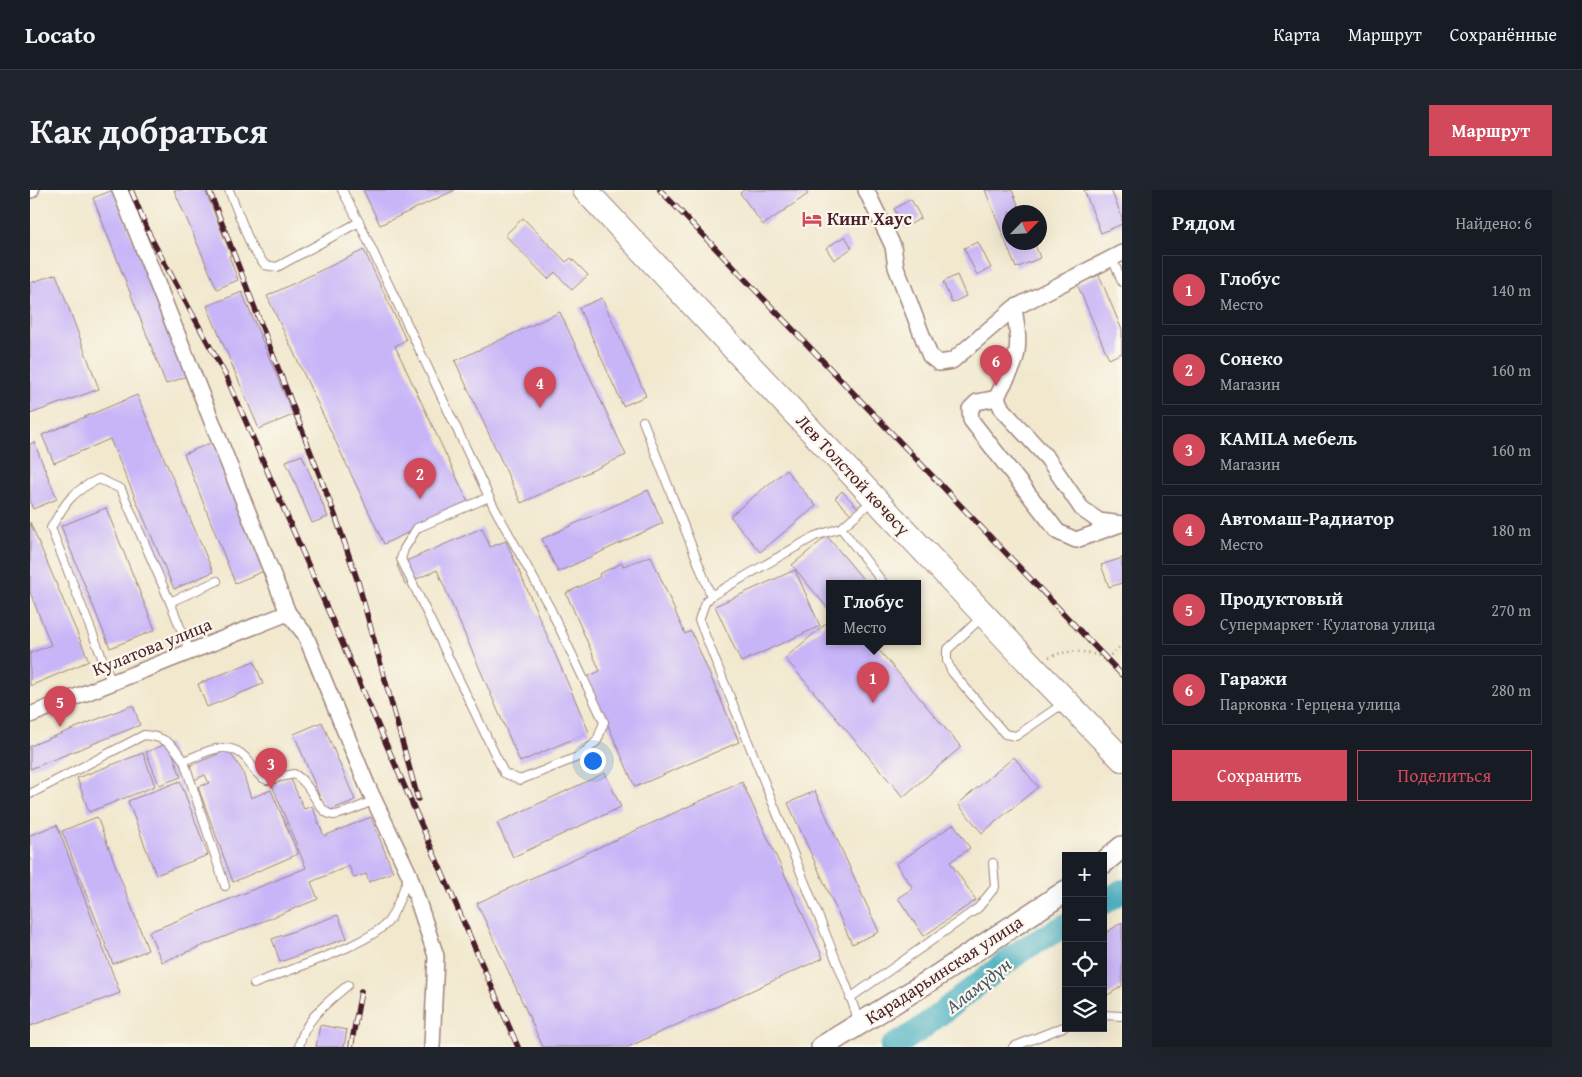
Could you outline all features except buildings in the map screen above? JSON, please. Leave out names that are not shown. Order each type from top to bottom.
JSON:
[{"type":"main road","name":"Лев Толстой көчөсү","points":[[585,190],[1066,702],[1122,758]]},
{"type":"street","points":[[120,190],[288,613],[305,634],[368,785],[410,874],[436,956],[432,1047]]},
{"type":"street","points":[[866,190],[893,246],[896,267],[930,356],[939,363],[952,361],[1014,308],[1117,256]]},
{"type":"street","points":[[1014,308],[1019,344],[1013,367],[1000,387],[997,398],[1002,409],[1048,459],[1082,509],[1099,521],[1121,524]]},
{"type":"street","points":[[997,398],[977,402],[970,409],[971,420],[1058,532],[1076,540],[1121,524]]},
{"type":"street","name":"Кулатова улица","points":[[30,715],[288,613]]},
{"type":"street","points":[[1107,860],[1122,847]]},
{"type":"street","name":"Карадарьинская улица","points":[[822,1047],[1062,894]]},
{"type":"lane","points":[[229,190],[252,248],[265,265],[277,267],[359,222]]},
{"type":"lane","points":[[342,190],[490,497],[550,608],[604,722],[597,741],[580,756],[520,780],[504,773],[401,559],[404,549],[417,528],[490,497]]},
{"type":"lane","points":[[1117,256],[1122,282]]},
{"type":"lane","points":[[643,421],[711,596]]},
{"type":"lane","points":[[112,683],[51,528],[65,502],[80,488],[99,479],[121,489],[190,652]]},
{"type":"lane","points":[[860,1024],[699,620],[705,603],[711,596],[815,536],[841,528],[874,498]]},
{"type":"lane","points":[[841,528],[881,580]]},
{"type":"lane","points":[[170,602],[217,581]]},
{"type":"lane","points":[[985,614],[947,650],[947,661],[952,672],[1004,734],[1016,736],[1066,702]]},
{"type":"lane","points":[[30,794],[144,735],[160,736],[174,745],[184,761],[225,886]]},
{"type":"lane","points":[[184,761],[220,746],[233,750],[245,757],[256,773],[267,780],[294,774],[303,779],[320,807],[325,812],[335,815],[376,800]]},
{"type":"lane","points":[[850,998],[978,908],[995,887],[993,863]]},
{"type":"lane","points":[[254,984],[363,940],[383,927],[390,919],[410,874]]},
{"type":"lane","points":[[299,1047],[302,1032],[318,1012],[348,985]]},
{"type":"lane","points":[[1107,1014],[1122,1016]]},
{"type":"lane","points":[[1013,1047],[1062,1028]]},
{"type":"path","points":[[1051,656],[1086,651],[1106,659],[1122,644]]},
{"type":"waterway","name":"Аламүдүн","points":[[1107,900],[1122,891]]},
{"type":"waterway","name":"Аламүдүн","points":[[892,1047],[918,1031],[1022,950],[1062,927]]},
{"type":"railway","points":[[131,190],[151,238],[226,376],[518,1047]]},
{"type":"railway","points":[[209,190],[335,515],[358,582],[418,799]]},
{"type":"railway","points":[[660,190],[1122,675]]},
{"type":"railway","points":[[351,1047],[361,991]]},
{"type":"place","name":"Кинг Хаус","points":[[812,219]]},
{"type":"place","name":"Гаражи","points":[[996,386]]},
{"type":"place","name":"Автомаш-Радиатор","points":[[540,408]]},
{"type":"place","name":"Сонеко","points":[[420,499]]},
{"type":"place","name":"Глобус","points":[[873,703]]},
{"type":"place","name":"Продуктовый","points":[[60,727]]},
{"type":"place","name":"KAMILA мебель","points":[[271,789]]}]
